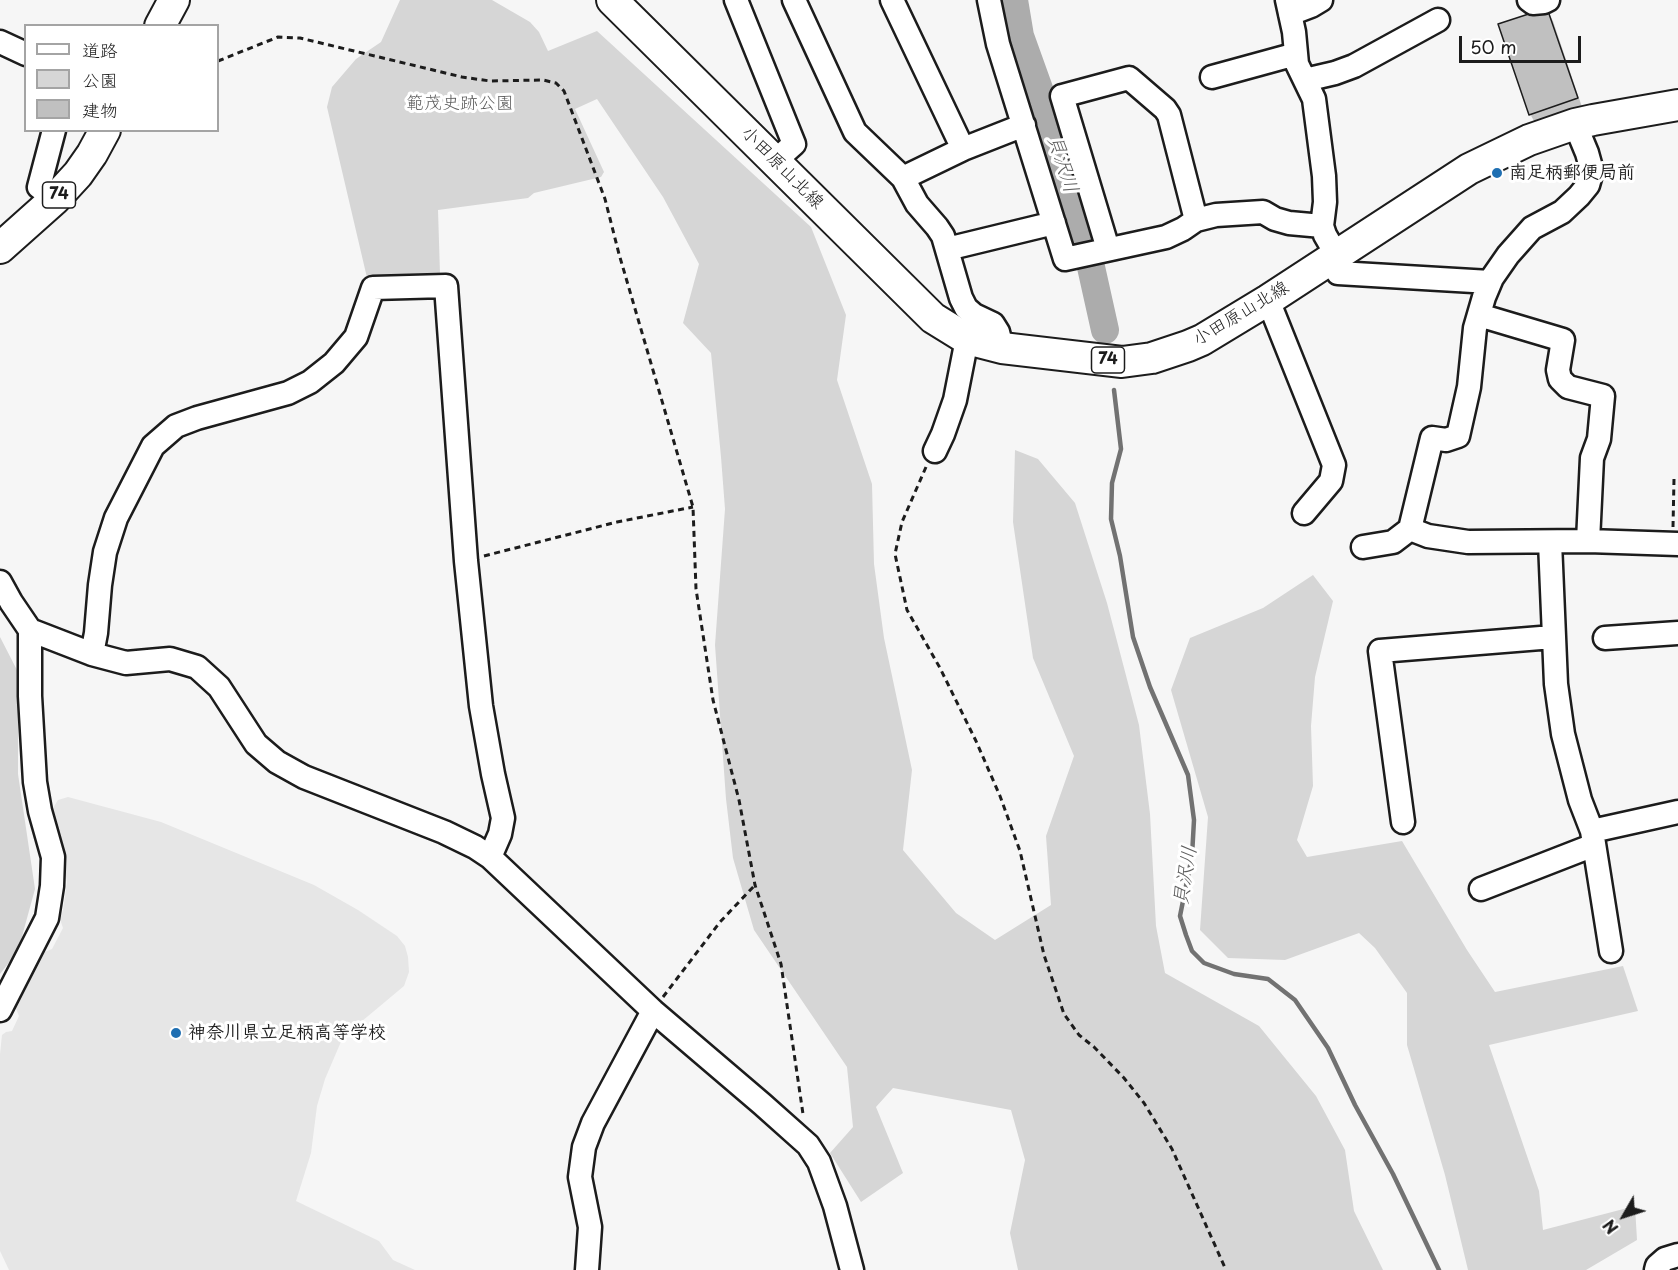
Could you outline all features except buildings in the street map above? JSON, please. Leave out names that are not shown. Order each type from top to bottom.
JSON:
[{"type":"main road","points":[[161,24],[174,0]]},
{"type":"main road","name":"小田原山北線","points":[[612,0],[933,318],[967,339],[1002,348],[1122,362],[1152,358],[1202,340],[1268,300],[1469,169],[1529,140],[1575,124],[1678,105]]},
{"type":"main road","name":"74","points":[[0,248],[55,199],[78,174],[104,132]]},
{"type":"street","points":[[736,0],[794,144],[775,161]]},
{"type":"street","points":[[794,0],[855,132],[903,178],[917,204],[938,227],[966,308],[993,324],[998,332],[1002,348]]},
{"type":"street","points":[[892,0],[963,149]]},
{"type":"street","points":[[989,0],[999,44],[1065,259],[1166,237],[1196,220],[1216,215],[1256,211],[1289,223],[1322,226]]},
{"type":"street","points":[[1320,0],[1311,6],[1288,7],[1297,64],[1314,99],[1324,176],[1325,202],[1322,226],[1338,273],[1490,282]]},
{"type":"street","points":[[1529,0],[1533,3],[1548,0]]},
{"type":"street","points":[[1305,80],[1354,66],[1438,20]]},
{"type":"street","points":[[0,42],[24,53]]},
{"type":"street","points":[[1212,77],[1296,54]]},
{"type":"street","points":[[1108,249],[1062,96],[1129,78],[1165,109],[1169,115],[1196,220]]},
{"type":"street","points":[[1363,547],[1393,542],[1410,529],[1432,438],[1446,440],[1458,436],[1469,387],[1475,328],[1490,282],[1508,255],[1532,228],[1562,212],[1588,185],[1592,171],[1575,124]]},
{"type":"street","points":[[903,178],[963,149],[1024,125]]},
{"type":"street","points":[[53,132],[39,187],[55,199]]},
{"type":"street","points":[[947,249],[1054,223]]},
{"type":"street","points":[[92,654],[105,552],[116,518],[153,447],[176,426],[288,393],[310,382],[334,363],[356,337],[373,288],[446,286],[466,561],[481,706],[503,818],[500,834],[490,856]]},
{"type":"street","points":[[1268,300],[1334,465],[1331,481],[1304,513]]},
{"type":"street","points":[[1479,315],[1563,340],[1558,370],[1560,379],[1568,387],[1604,396],[1599,439],[1592,458],[1588,541]]},
{"type":"street","points":[[935,451],[944,434],[955,400],[967,339]]},
{"type":"street","points":[[1410,529],[1428,536],[1468,542],[1588,541],[1675,544]]},
{"type":"street","points":[[1550,542],[1556,684],[1563,734],[1580,800],[1593,838],[1611,951]]},
{"type":"street","points":[[0,582],[30,630],[30,696],[35,782],[40,811],[53,857],[52,886],[47,918],[0,1010]]},
{"type":"street","points":[[30,630],[92,654],[126,663],[170,658],[197,667],[219,687],[256,744],[277,762],[304,777],[444,832],[490,856],[653,1011],[808,1145],[819,1162],[835,1206],[852,1270]]},
{"type":"street","points":[[1605,638],[1678,633]]},
{"type":"street","points":[[1402,822],[1380,651],[1553,637]]},
{"type":"street","points":[[1481,889],[1593,838],[1678,812]]},
{"type":"street","points":[[587,1270],[590,1227],[580,1177],[584,1147],[592,1123],[653,1011]]},
{"type":"street","points":[[1656,1270],[1665,1259],[1678,1255]]},
{"type":"path","points":[[219,61],[278,37],[300,38],[462,77],[490,81],[543,80],[556,83],[564,91],[605,199],[693,507],[696,589],[713,700],[739,800],[755,885],[781,964],[808,1145]]},
{"type":"path","points":[[935,451],[902,522],[895,554],[907,610],[940,668],[1000,796],[1020,851],[1044,955],[1064,1014],[1079,1035],[1124,1078],[1144,1103],[1172,1149],[1226,1270]]},
{"type":"path","points":[[1674,479],[1675,544]]},
{"type":"path","points":[[466,561],[617,522],[693,507]]},
{"type":"path","points":[[653,1011],[720,922],[755,885]]},
{"type":"shaded area","name":"神奈川県立足柄高等学校","points":[[68,797],[161,822],[314,885],[397,936],[405,946],[409,972],[404,986],[343,1037],[325,1079],[317,1106],[311,1153],[296,1201],[379,1241],[393,1260],[415,1270],[9,1270],[0,1251],[0,1054],[2,1035],[12,1031],[19,1016],[15,1006],[37,959],[42,953],[52,949],[63,928],[60,919],[67,882],[59,838],[50,813],[58,800]]},
{"type":"green space","name":"範茂史跡公園","points":[[400,0],[492,0],[530,22],[539,32],[548,51],[597,31],[811,227],[846,315],[837,380],[872,484],[874,564],[884,638],[912,770],[903,850],[956,913],[995,940],[1051,905],[1046,836],[1074,756],[1033,658],[1013,522],[1015,450],[1038,459],[1075,503],[1107,603],[1139,725],[1150,814],[1156,926],[1165,973],[1259,1026],[1316,1096],[1345,1150],[1354,1211],[1383,1270],[1018,1270],[1010,1233],[1025,1160],[1011,1110],[893,1088],[876,1107],[903,1173],[861,1202],[830,1153],[853,1127],[847,1067],[754,930],[733,858],[726,799],[715,645],[725,509],[721,457],[711,353],[683,323],[699,264],[663,197],[597,99],[575,109],[604,172],[601,177],[534,193],[528,198],[438,210],[440,274],[434,280],[368,282],[327,107],[332,87],[356,59],[381,42]]},
{"type":"green space","points":[[1313,575],[1333,601],[1315,677],[1311,726],[1313,786],[1297,840],[1307,857],[1402,841],[1467,950],[1495,992],[1623,966],[1638,1011],[1489,1045],[1539,1191],[1543,1230],[1635,1206],[1637,1240],[1586,1270],[1468,1270],[1445,1175],[1407,1045],[1407,993],[1375,948],[1359,933],[1285,960],[1228,958],[1200,930],[1208,817],[1171,690],[1190,638],[1263,608]]},
{"type":"green space","points":[[0,637],[18,672],[18,774],[35,889],[18,951],[0,974]]},
{"type":"waterway","name":"貝沢川","points":[[1014,0],[1020,36],[1081,222],[1105,330]]},
{"type":"waterway","name":"貝沢川","points":[[1114,390],[1121,449],[1112,483],[1111,519],[1120,556],[1133,637],[1150,687],[1188,775],[1194,820],[1192,856],[1180,916],[1186,935],[1192,951],[1204,963],[1234,974],[1268,979],[1295,1000],[1328,1048],[1439,1270]]},
{"type":"place","name":"南足柄郵便局前","points":[[1497,173]]},
{"type":"place","name":"神奈川県立足柄高等学校","points":[[176,1033]]}]
